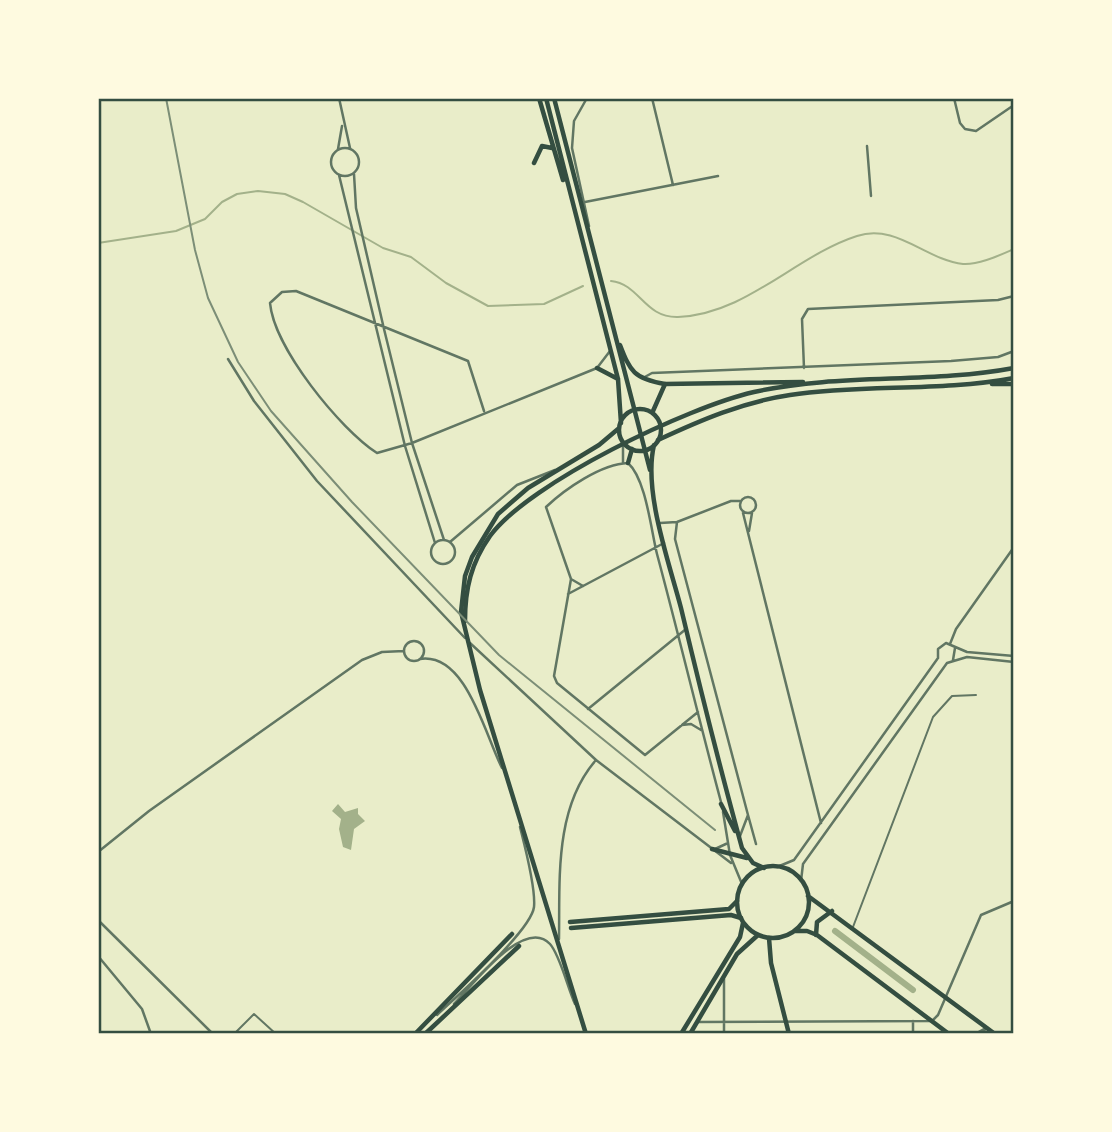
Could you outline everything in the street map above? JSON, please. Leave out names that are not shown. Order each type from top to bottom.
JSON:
[{"type":"main road","points":[[539,98],[574,210]]},
{"type":"main road","points":[[546,98],[618,379],[621,423]]},
{"type":"main road","points":[[554,98],[636,410],[664,542],[739,837]]},
{"type":"main road","points":[[534,163],[545,145],[551,146],[556,155]]},
{"type":"main road","points":[[614,331],[627,366],[643,378],[665,384],[832,381],[1014,367]]},
{"type":"main road","points":[[597,368],[618,379]]},
{"type":"main road","points":[[974,384],[1014,378]]},
{"type":"main road","points":[[467,575],[492,534],[507,518],[535,496],[593,461],[712,404],[753,392],[832,381]]},
{"type":"main road","points":[[653,411],[665,384]]},
{"type":"main road","points":[[618,429],[622,443],[632,449],[645,449],[727,410],[790,395],[1014,384]]},
{"type":"main road","points":[[586,1034],[476,677],[461,612],[467,575],[482,536],[498,514],[519,495],[599,446],[636,410],[653,411]]},
{"type":"main road","points":[[652,478],[661,422],[653,411]]},
{"type":"main road","points":[[625,463],[632,449]]},
{"type":"main road","points":[[721,804],[748,858]]},
{"type":"main road","points":[[712,849],[748,858],[764,868]]},
{"type":"main road","points":[[949,1034],[807,930],[769,938],[758,935],[742,920],[731,915],[570,925],[729,909],[737,901],[742,884],[750,874],[764,868],[778,867],[788,870],[801,881],[808,896],[832,911],[996,1034]]},
{"type":"main road","points":[[794,931],[804,919],[808,896]]},
{"type":"main road","points":[[681,1034],[740,937],[742,920],[737,901]]},
{"type":"main road","points":[[816,935],[820,918],[832,911]]},
{"type":"main road","points":[[416,1033],[512,934]]},
{"type":"main road","points":[[690,1034],[737,954],[758,935]]},
{"type":"main road","points":[[769,938],[771,964],[789,1034]]},
{"type":"main road","points":[[426,1033],[519,946]]},
{"type":"street","points":[[339,98],[342,123],[350,148],[357,153],[360,162],[354,174],[356,208],[384,329],[412,443],[444,540]]},
{"type":"street","points":[[587,98],[574,121],[572,148],[594,250]]},
{"type":"street","points":[[652,98],[673,185]]},
{"type":"street","points":[[954,98],[960,123],[965,129],[976,131],[1014,105]]},
{"type":"street","points":[[342,123],[338,149],[331,160],[332,169],[339,175],[348,206],[405,446],[435,543],[431,554],[436,562],[450,562],[454,556],[450,542]]},
{"type":"street","points":[[867,146],[871,196]]},
{"type":"street","points":[[338,149],[350,148]]},
{"type":"street","points":[[339,175],[354,174]]},
{"type":"street","points":[[584,202],[718,176]]},
{"type":"street","points":[[484,411],[468,360],[384,329],[296,291],[282,292],[275,296],[271,310],[296,367],[368,447],[383,454],[484,411],[597,368],[610,351]]},
{"type":"street","points":[[804,368],[802,319],[808,309],[998,300],[1014,296]]},
{"type":"street","points":[[643,378],[652,373],[994,358],[1014,351]]},
{"type":"street","points":[[228,359],[254,401],[317,481],[456,629],[596,760],[733,864],[742,884]]},
{"type":"street","points":[[665,384],[669,373]]},
{"type":"street","points":[[622,443],[625,463],[635,471],[678,634],[721,804],[733,864]]},
{"type":"street","points":[[625,463],[616,464],[559,495],[546,507],[571,579],[554,676],[556,683],[645,755],[698,711],[703,701]]},
{"type":"street","points":[[450,542],[517,485],[564,466]]},
{"type":"street","points":[[660,523],[677,522],[746,497],[754,500],[756,507],[749,530]]},
{"type":"street","points":[[739,507],[740,501]]},
{"type":"street","points":[[729,503],[739,507],[749,530],[821,823],[828,828]]},
{"type":"street","points":[[743,513],[753,512]]},
{"type":"street","points":[[677,522],[675,539],[756,844]]},
{"type":"street","points":[[435,543],[444,540],[450,542]]},
{"type":"street","points":[[568,594],[664,542]]},
{"type":"street","points":[[950,644],[956,629],[1014,547]]},
{"type":"street","points":[[571,579],[583,586]]},
{"type":"street","points":[[589,709],[686,629]]},
{"type":"street","points":[[404,651],[408,643],[418,641],[424,650],[420,659]]},
{"type":"street","points":[[778,867],[794,860],[938,657],[940,646],[950,644],[967,652],[1014,656]]},
{"type":"street","points":[[953,660],[955,648]]},
{"type":"street","points":[[404,651],[410,660],[438,659],[456,670],[508,774]]},
{"type":"street","points":[[98,852],[149,811],[362,660],[382,652],[404,651]]},
{"type":"street","points":[[938,657],[947,663]]},
{"type":"street","points":[[801,881],[803,864],[947,663],[967,657],[1014,662]]},
{"type":"street","points":[[853,927],[929,725],[952,696],[976,695]]},
{"type":"street","points":[[682,725],[699,727],[703,733]]},
{"type":"street","points":[[559,950],[560,849],[565,821],[596,760]]},
{"type":"street","points":[[416,1033],[519,934],[532,916],[534,900],[519,810]]},
{"type":"street","points":[[739,837],[748,815]]},
{"type":"street","points":[[712,849],[729,842]]},
{"type":"street","points":[[697,1022],[932,1021],[946,997],[981,915],[1014,901]]},
{"type":"street","points":[[98,920],[213,1034]]},
{"type":"street","points":[[426,1033],[510,947],[529,937],[542,939],[553,948],[580,1016]]},
{"type":"street","points":[[98,956],[115,973],[142,1009],[151,1034]]},
{"type":"street","points":[[724,979],[724,1034]]},
{"type":"street","points":[[234,1034],[254,1014],[276,1034]]},
{"type":"street","points":[[913,1021],[913,1034]]},
{"type":"street","points":[[976,1034],[987,1028]]},
{"type":"shaded area","points":[[338,804],[345,812],[358,808],[358,814],[365,821],[354,829],[351,850],[343,847],[339,829],[341,819],[332,811]]},
{"type":"waterway","points":[[98,243],[176,231],[205,219],[222,202],[237,194],[258,191],[285,194],[303,202],[383,248],[411,257],[446,283],[488,306],[544,304],[583,286]]},
{"type":"waterway","points":[[611,281],[629,288],[657,312],[678,317],[726,306],[834,245],[871,233],[898,238],[936,256],[963,264],[996,257],[1014,249]]},
{"type":"waterway","points":[[835,931],[913,990]]},
{"type":"railway","points":[[166,98],[195,250],[208,298],[238,362],[271,411],[352,502],[499,655],[715,830]]}]
